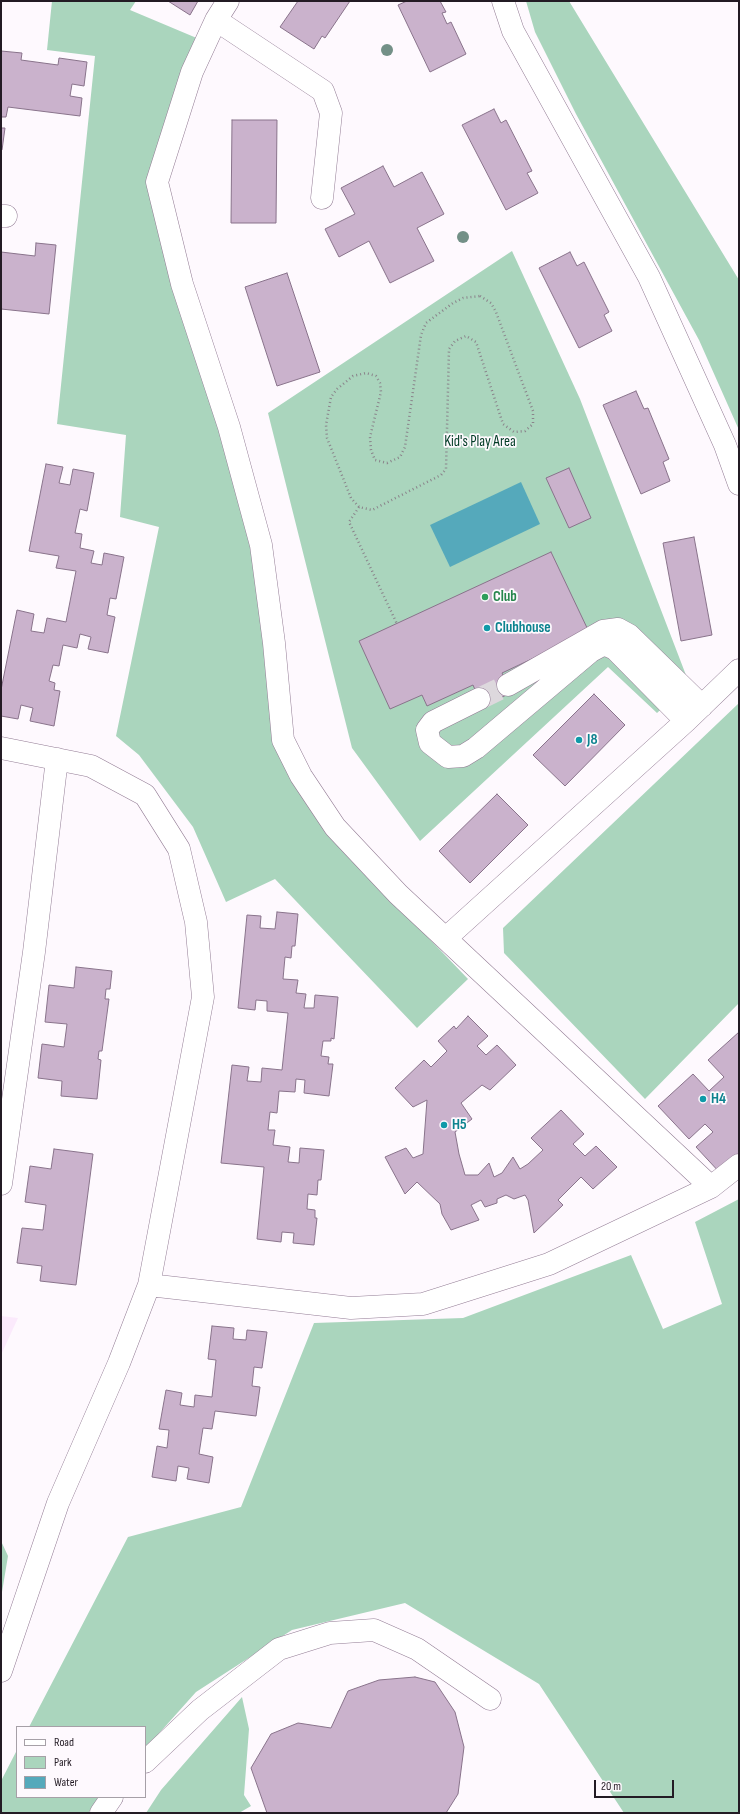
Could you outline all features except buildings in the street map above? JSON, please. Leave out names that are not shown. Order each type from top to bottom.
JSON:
[{"type":"street","points":[[228,1],[216,20],[192,72],[157,182],[182,284],[229,427],[261,545],[274,643],[283,740],[301,776],[335,827],[398,894],[711,1188]]},
{"type":"street","points":[[503,1],[513,31],[649,277],[725,445],[739,484]]},
{"type":"street","points":[[216,20],[323,91],[331,113],[322,198]]},
{"type":"street","points":[[508,685],[603,631],[618,629],[629,635],[702,706]]},
{"type":"street","points":[[479,699],[433,722],[427,730],[430,743],[448,757],[463,756],[476,748],[591,651],[604,644],[615,649],[686,722]]},
{"type":"street","points":[[446,938],[686,722],[739,670]]},
{"type":"street","points":[[1,748],[92,766],[144,795],[179,849],[196,922],[203,997],[149,1284],[119,1363],[58,1503],[1,1671]]},
{"type":"street","points":[[1,1184],[34,952],[57,759]]},
{"type":"street","points":[[149,1284],[351,1308],[423,1304],[549,1264],[711,1188],[739,1166]]},
{"type":"street","points":[[146,1761],[200,1710],[279,1649],[330,1633],[374,1630],[417,1649],[490,1699]]},
{"type":"street","points":[[101,1813],[111,1798]]},
{"type":"path","points":[[480,296],[491,303],[496,312],[533,411],[533,424],[525,430],[514,432],[503,424],[476,342],[466,336],[455,340],[449,349],[446,469],[440,475],[372,510],[359,506],[351,498],[327,438],[326,425],[331,398],[337,389],[353,376],[366,373],[376,376],[380,383],[380,392],[370,437],[371,450],[375,460],[387,463],[400,457],[405,447],[421,334],[426,323],[453,303],[463,298],[480,296]]},
{"type":"path","points":[[359,506],[349,522],[396,624]]},
{"type":"shaded area","points":[[1,1316],[18,1318],[1,1355]]},
{"type":"green space","points":[[52,1],[136,1],[130,10],[199,39],[163,190],[254,555],[300,776],[345,851],[468,979],[417,1028],[275,879],[226,902],[193,827],[139,755],[116,736],[159,527],[120,517],[126,435],[57,424],[95,56],[47,50]]},
{"type":"green space","points":[[526,1],[569,1],[739,280],[739,430],[699,340],[576,114],[535,32]]},
{"type":"green space","name":"Club","points":[[512,251],[580,399],[689,683],[657,713],[608,667],[420,841],[352,748],[268,413]]},
{"type":"green space","points":[[739,703],[739,1003],[645,1099],[504,953],[503,928]]},
{"type":"green space","points":[[739,1199],[739,1813],[624,1813],[539,1684],[405,1603],[292,1630],[196,1692],[146,1748],[146,1726],[30,1726],[128,1537],[241,1507],[314,1323],[463,1318],[631,1255],[663,1329],[722,1304],[695,1222]]},
{"type":"green space","points":[[1,1541],[8,1556],[1,1598]]},
{"type":"green space","points":[[242,1697],[249,1729],[244,1795],[251,1806],[239,1813],[146,1813],[161,1790]]},
{"type":"green space","points":[[16,1752],[16,1798],[101,1798],[88,1813],[1,1813],[1,1781]]},
{"type":"water","points":[[521,482],[540,524],[450,567],[430,525]]},
{"type":"tunnel","points":[[479,699],[508,685]]},
{"type":"place","name":"Club","points":[[485,597]]},
{"type":"place","name":"Clubhouse","points":[[487,628]]},
{"type":"place","name":"J8","points":[[579,740]]},
{"type":"place","name":"H4","points":[[703,1099]]},
{"type":"place","name":"H5","points":[[444,1125]]},
{"type":"park label","name":"Kid's Play Area","points":[[480,442]]}]
